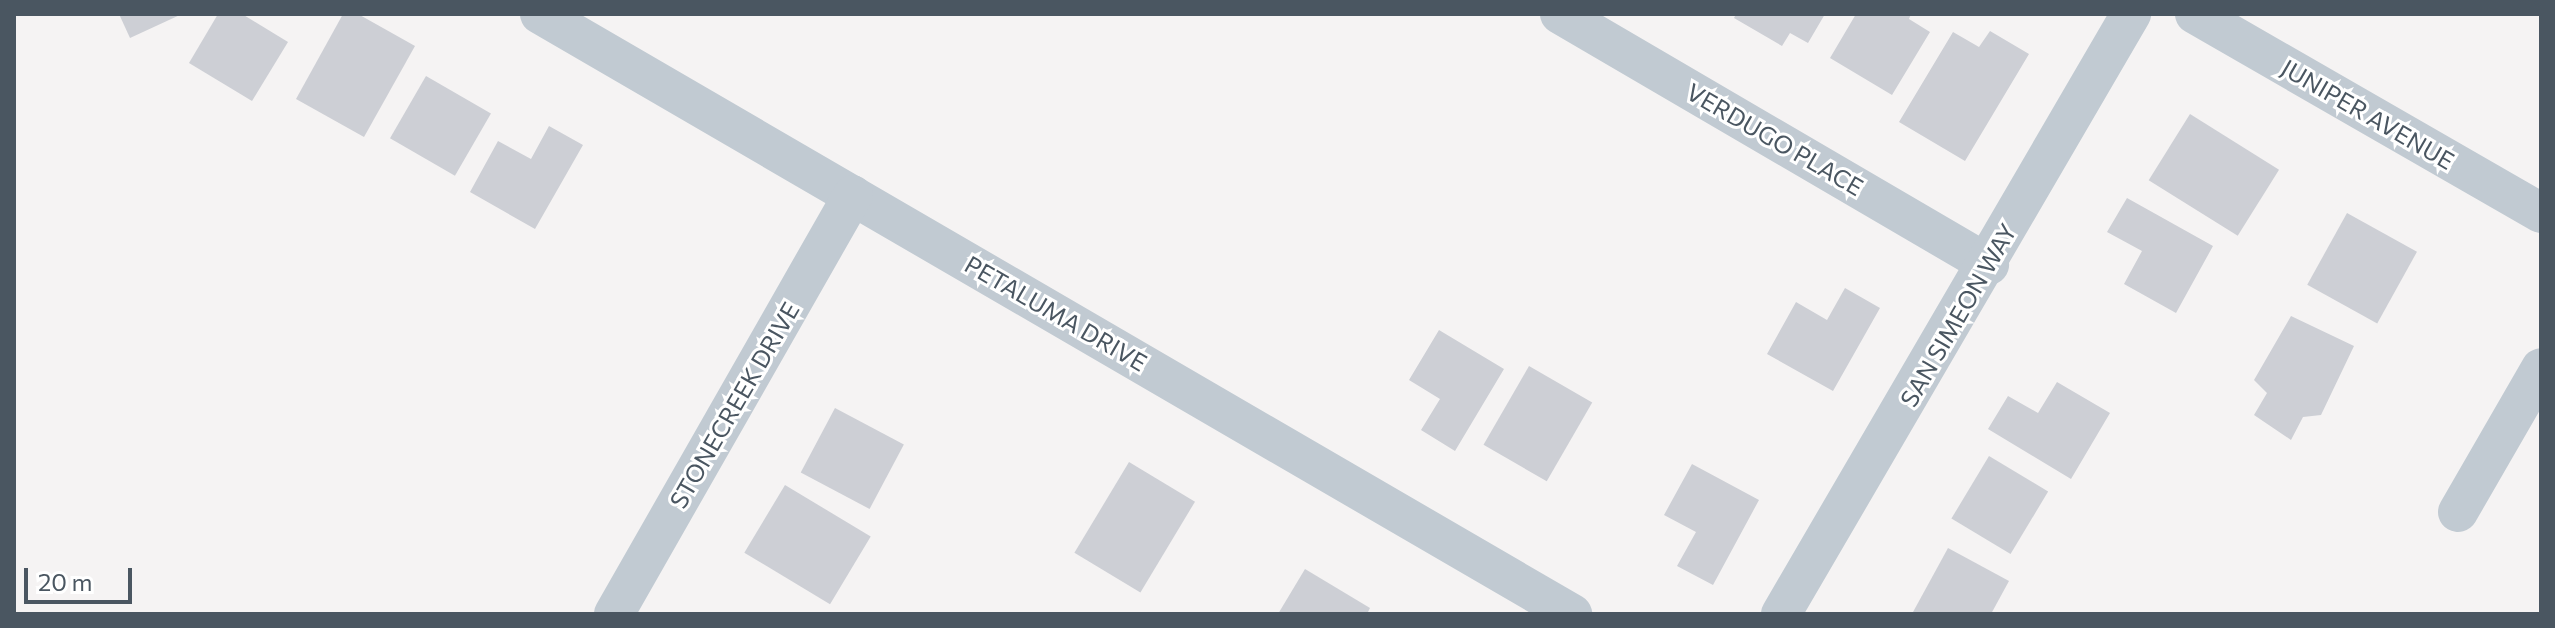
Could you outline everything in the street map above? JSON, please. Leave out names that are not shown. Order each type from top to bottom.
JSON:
[{"type":"street","name":"PETALUMA DRIVE","points":[[540,14],[1572,614]]},
{"type":"street","name":"VERDUGO PLACE","points":[[1560,14],[1989,265]]},
{"type":"street","name":"SAN SIMEON WAY","points":[[1781,614],[1989,265],[2131,14]]},
{"type":"street","name":"JUNIPER AVENUE","points":[[2195,14],[2541,213]]},
{"type":"street","name":"STONECREEK DRIVE","points":[[614,614],[853,195]]},
{"type":"street","points":[[2458,512],[2541,368]]},
{"type":"building","points":[[119,14],[182,14],[130,38]]},
{"type":"building","points":[[218,14],[242,14],[288,42],[252,101],[189,63]]},
{"type":"building","points":[[343,14],[358,14],[415,46],[364,137],[296,99]]},
{"type":"building","points":[[1736,14],[1825,14],[1808,43],[1790,33],[1782,46],[1734,18]]},
{"type":"building","points":[[1856,14],[1911,14],[1909,19],[1930,32],[1892,95],[1830,58]]},
{"type":"building","points":[[1990,31],[2029,54],[1965,161],[1899,122],[1953,32],[1979,47]]},
{"type":"building","points":[[426,76],[491,114],[455,176],[390,138]]},
{"type":"building","points":[[2190,114],[2279,170],[2238,236],[2149,180]]},
{"type":"building","points":[[549,126],[583,145],[535,229],[470,192],[498,141],[531,159]]},
{"type":"building","points":[[2127,198],[2213,246],[2176,313],[2124,284],[2142,251],[2107,232]]},
{"type":"building","points":[[2347,213],[2417,252],[2377,324],[2307,285]]},
{"type":"building","points":[[1845,288],[1880,308],[1833,391],[1767,354],[1796,302],[1827,320]]},
{"type":"building","points":[[2291,316],[2354,346],[2321,415],[2303,417],[2291,440],[2254,415],[2267,393],[2254,380]]},
{"type":"building","points":[[1439,330],[1504,369],[1455,451],[1421,430],[1440,399],[1409,380]]},
{"type":"building","points":[[1529,366],[1592,402],[1547,481],[1484,445]]},
{"type":"building","points":[[2057,382],[2110,413],[2071,479],[1988,429],[2008,396],[2038,413]]},
{"type":"building","points":[[835,408],[904,445],[870,509],[801,472]]},
{"type":"building","points":[[1989,456],[2048,492],[2011,554],[1951,519]]},
{"type":"building","points":[[1129,462],[1195,502],[1140,593],[1074,553]]},
{"type":"building","points":[[1692,464],[1759,500],[1713,585],[1677,566],[1696,532],[1664,515]]},
{"type":"building","points":[[785,485],[871,537],[830,604],[744,553]]},
{"type":"building","points":[[1948,548],[2009,581],[1991,614],[1913,612]]},
{"type":"building","points":[[1305,569],[1370,608],[1367,614],[1278,614]]}]
